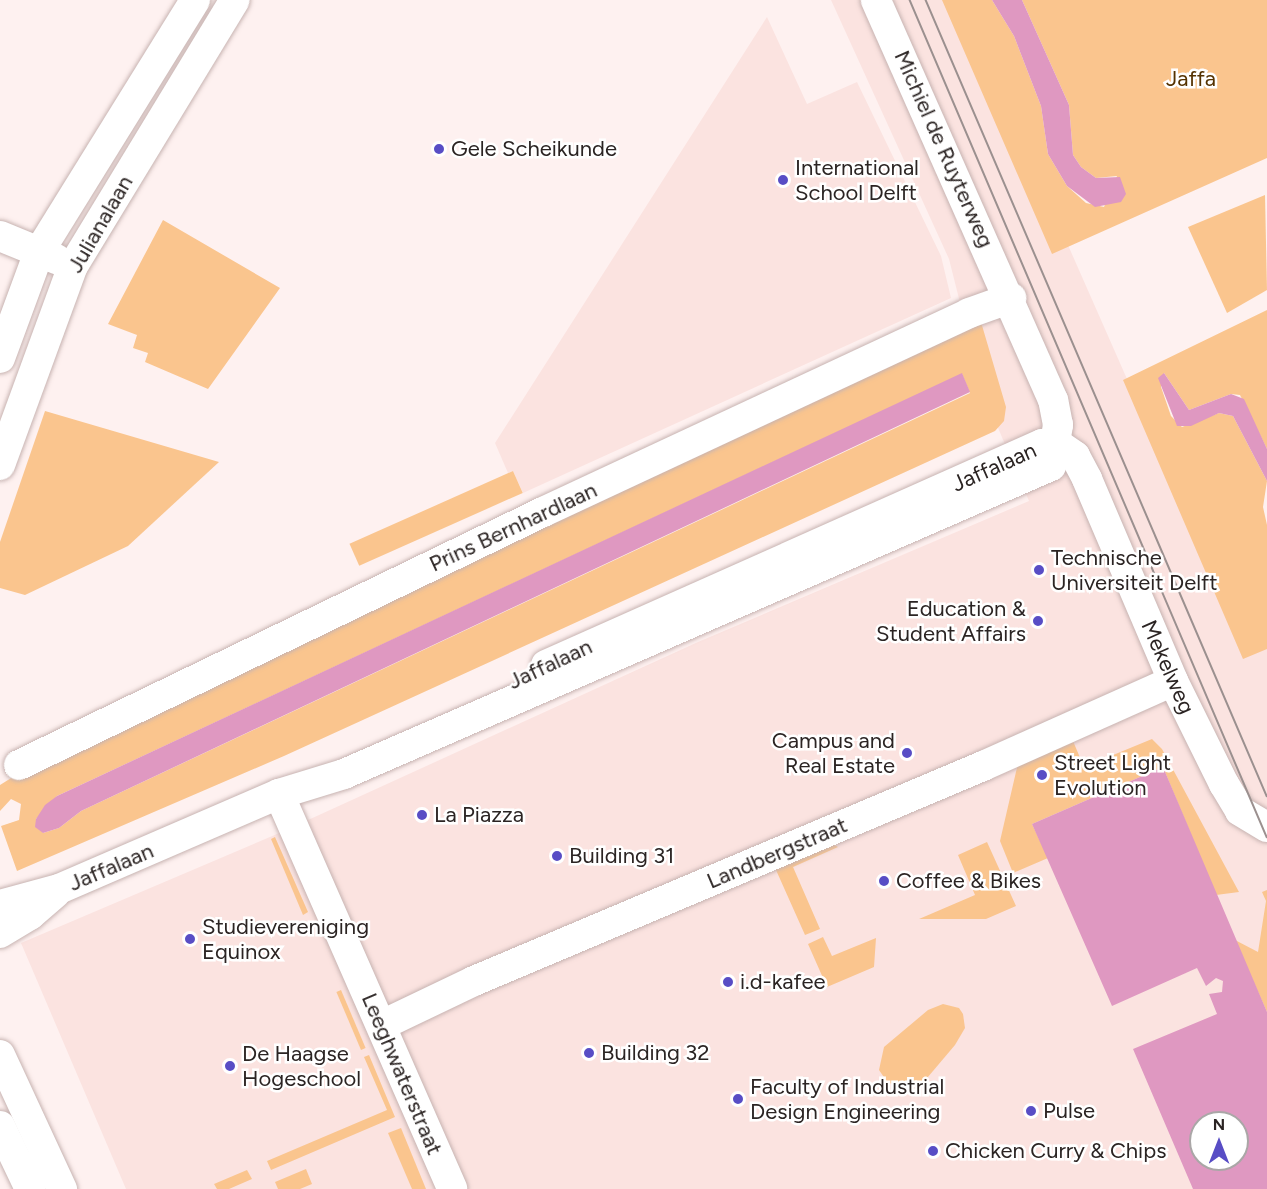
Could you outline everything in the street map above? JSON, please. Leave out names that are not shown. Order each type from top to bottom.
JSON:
[{"type":"street","name":"Julianalaan","points":[[0,358],[39,252],[195,0]]},
{"type":"street","name":"Julianalaan","points":[[0,465],[73,266],[235,0]]},
{"type":"street","name":"Michiel de Ruyterweg","points":[[876,0],[1011,298]]},
{"type":"street","points":[[0,236],[73,266]]},
{"type":"street","points":[[1011,298],[1053,400],[1056,443]]},
{"type":"street","name":"Prins Bernhardlaan","points":[[19,765],[554,507],[969,313],[1011,298]]},
{"type":"street","name":"Mekelweg","points":[[1056,443],[1075,456],[1087,479],[1173,681],[1240,812],[1267,827]]},
{"type":"street","name":"Jaffalaan","points":[[0,905],[59,889],[288,791],[364,765],[1035,475],[1051,466],[1056,443]]},
{"type":"street","name":"Landbergstraat","points":[[382,1025],[474,981],[983,766],[1173,681]]},
{"type":"street","name":"Leeghwaterstraat","points":[[288,791],[382,1025],[452,1189]]},
{"type":"street","name":"Jaffalaan","points":[[0,933],[30,915],[59,889]]},
{"type":"street","points":[[0,1055],[62,1189]]},
{"type":"street","points":[[0,1126],[30,1189]]},
{"type":"shaded area","name":"Technische Universiteit Delft","points":[[831,0],[951,0],[1064,236],[1246,649],[1267,640],[1267,1189],[126,1189],[21,943],[284,831],[698,642],[1029,501],[982,390],[949,259]]},
{"type":"shaded area","points":[[992,0],[1022,0],[1069,105],[1073,155],[1081,167],[1096,178],[1120,177],[1126,194],[1121,202],[1095,207],[1067,186],[1048,154],[1041,106],[1014,36]]},
{"type":"shaded area","name":"International School Delft","points":[[767,17],[807,104],[857,82],[941,256],[951,298],[523,493],[513,471],[508,473],[495,443]]},
{"type":"shaded area","points":[[962,373],[970,392],[81,811],[59,828],[43,833],[35,827],[36,819],[45,805],[57,796]]},
{"type":"shaded area","points":[[1164,373],[1189,410],[1231,394],[1244,399],[1267,449],[1267,481],[1233,416],[1219,413],[1191,426],[1177,426],[1158,378]]},
{"type":"shaded area","points":[[1163,767],[1267,1012],[1267,1189],[1193,1189],[1133,1049],[1217,1014],[1209,994],[1222,992],[1223,981],[1216,978],[1206,986],[1197,968],[1112,1006],[1032,824]]},
{"type":"green space","name":"Jaffa","points":[[942,0],[992,0],[1014,36],[1041,106],[1048,154],[1067,186],[1086,203],[1104,207],[1117,176],[1096,178],[1081,167],[1073,155],[1069,105],[1022,0],[1267,0],[1267,158],[1052,254]]},
{"type":"green space","points":[[1265,195],[1267,290],[1227,313],[1188,227]]},
{"type":"green space","points":[[163,220],[280,288],[208,389],[145,362],[148,353],[133,348],[137,335],[108,324]]},
{"type":"green space","points":[[1267,310],[1267,449],[1240,395],[1231,394],[1189,410],[1164,373],[1161,387],[1171,416],[1182,427],[1219,413],[1233,416],[1267,481],[1263,507],[1267,525],[1267,649],[1243,659],[1123,380]]},
{"type":"green space","points":[[981,322],[1006,407],[1004,421],[995,431],[284,756],[17,871],[1,826],[19,820],[21,804],[11,799],[0,811],[0,785],[16,775]],"holes":[[[962,374],[970,393],[81,811],[59,828],[43,833],[36,819],[57,796]]]},
{"type":"green space","points":[[45,411],[219,462],[128,546],[25,595],[0,588],[0,542]]},
{"type":"green space","points":[[513,471],[523,493],[359,566],[349,544]]},
{"type":"green space","points":[[1070,734],[1084,767],[1152,739],[1162,749],[1239,892],[1216,895],[1163,767],[1032,824],[1048,858],[1013,873],[1000,841],[1019,759]]},
{"type":"green space","points":[[275,837],[308,912],[303,915],[271,839]]},
{"type":"green space","points":[[826,840],[838,847],[793,867],[820,929],[805,935],[776,870],[777,864]]},
{"type":"green space","points":[[987,842],[1016,906],[986,919],[919,919],[975,895],[958,855]]},
{"type":"green space","points":[[1267,890],[1267,1012],[1235,940],[1258,952],[1266,901],[1262,892]]},
{"type":"green space","points":[[823,937],[832,956],[876,938],[874,967],[827,987],[808,944]]},
{"type":"green space","points":[[341,990],[366,1048],[361,1050],[336,992]]},
{"type":"green space","points":[[943,1004],[959,1008],[963,1014],[965,1028],[955,1045],[922,1084],[911,1087],[888,1083],[879,1070],[884,1047],[928,1010]]},
{"type":"green space","points":[[369,1055],[395,1117],[271,1170],[267,1161],[387,1110],[364,1057]]},
{"type":"green space","points":[[401,1128],[426,1189],[412,1189],[388,1133]]},
{"type":"green space","points":[[306,1169],[312,1184],[300,1189],[278,1189],[275,1182]]},
{"type":"green space","points":[[247,1170],[252,1179],[229,1189],[217,1189],[214,1184]]},
{"type":"tram line","points":[[910,0],[1267,837]]},
{"type":"tram line","points":[[926,0],[1267,796]]},
{"type":"place","name":"Gele Scheikunde","points":[[439,149]]},
{"type":"place","name":"International School Delft","points":[[783,180]]},
{"type":"place","name":"Technische Universiteit Delft","points":[[1039,570]]},
{"type":"place","name":"Education & Student Affairs","points":[[1038,621]]},
{"type":"place","name":"Campus and Real Estate","points":[[907,753]]},
{"type":"place","name":"Street Light Evolution","points":[[1042,775]]},
{"type":"place","name":"La Piazza","points":[[422,815]]},
{"type":"place","name":"Building 31","points":[[557,856]]},
{"type":"place","name":"Coffee & Bikes","points":[[884,881]]},
{"type":"place","name":"Studievereniging Equinox","points":[[190,939]]},
{"type":"place","name":"i.d-kafee","points":[[728,982]]},
{"type":"place","name":"Building 32","points":[[589,1053]]},
{"type":"place","name":"De Haagse Hogeschool","points":[[230,1066]]},
{"type":"place","name":"Faculty of Industrial Design Engineering","points":[[738,1099]]},
{"type":"place","name":"Pulse","points":[[1031,1111]]},
{"type":"place","name":"Chicken Curry & Chips","points":[[933,1151]]}]
